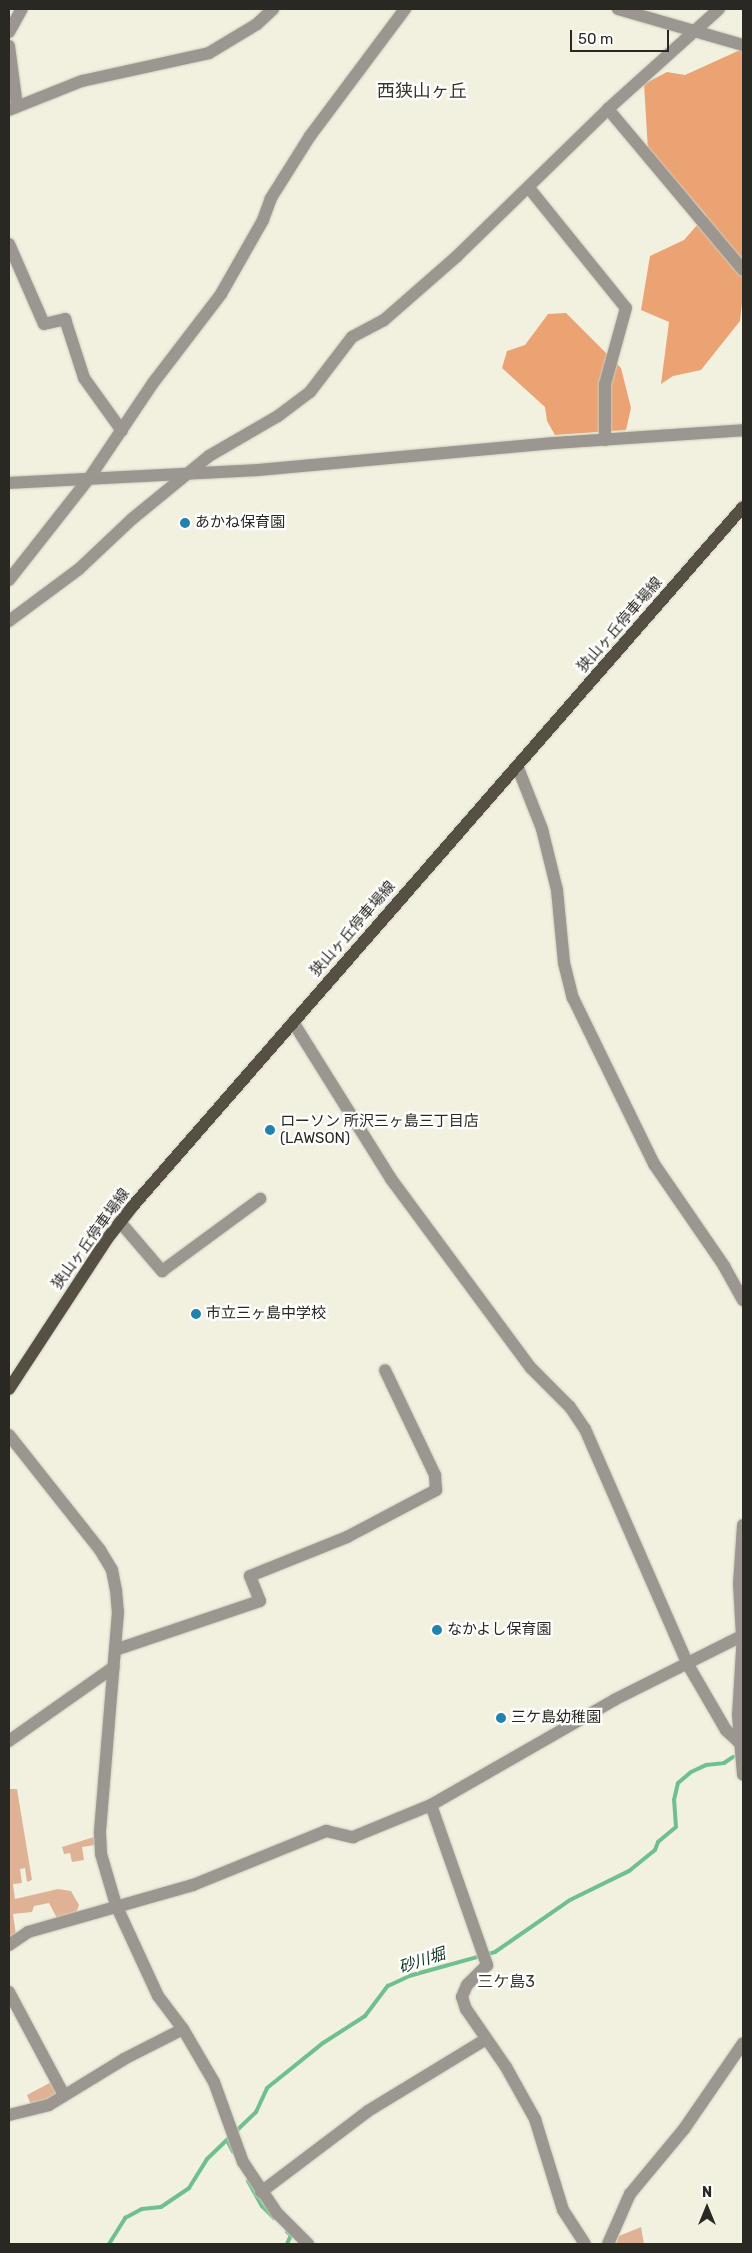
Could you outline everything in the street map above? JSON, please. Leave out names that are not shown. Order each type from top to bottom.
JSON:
[{"type":"main road","name":"狭山ヶ丘停車場線","points":[[9,1389],[120,1222],[293,1022],[518,768],[743,507]]},
{"type":"street","points":[[9,32],[22,9]]},
{"type":"street","points":[[9,46],[13,108],[96,77],[183,61],[209,53],[257,24],[272,9]]},
{"type":"street","points":[[9,580],[90,477],[153,384],[221,294],[263,220],[271,198],[310,136],[405,9]]},
{"type":"street","points":[[618,9],[743,45]]},
{"type":"street","points":[[9,621],[79,569],[185,475],[310,392],[352,337],[384,320],[529,188],[608,109],[719,9]]},
{"type":"street","points":[[608,109],[743,270]]},
{"type":"street","points":[[529,188],[626,308],[604,384],[605,440]]},
{"type":"street","points":[[9,244],[44,324],[65,319],[84,378],[122,431]]},
{"type":"street","points":[[9,483],[90,477],[185,475],[743,430]]},
{"type":"street","points":[[518,768],[542,829],[561,918],[564,964],[576,1006],[654,1164],[724,1266],[743,1299]]},
{"type":"street","points":[[293,1022],[391,1180],[531,1368],[585,1429],[687,1663],[726,1730],[739,1742]]},
{"type":"street","points":[[120,1222],[162,1271],[260,1199]]},
{"type":"street","points":[[743,1284],[743,1299]]},
{"type":"street","points":[[115,1650],[260,1601],[250,1576],[347,1537],[436,1490],[434,1475],[385,1370]]},
{"type":"street","points":[[9,1435],[100,1550],[112,1570],[118,1612],[100,1833],[101,1854],[116,1905],[158,1996],[183,2029],[219,2096],[243,2162],[261,2192],[308,2244]]},
{"type":"street","points":[[743,1525],[739,1584],[743,1635],[739,1742],[743,1775]]},
{"type":"street","points":[[9,1945],[28,1932],[116,1905],[193,1886],[326,1831],[353,1837],[431,1806],[584,1717],[743,1635]]},
{"type":"street","points":[[9,1741],[114,1667]]},
{"type":"street","points":[[431,1806],[487,1965],[472,1979],[462,1997],[485,2040],[506,2067],[535,2119],[563,2210],[585,2244]]},
{"type":"street","points":[[9,1992],[64,2096]]},
{"type":"street","points":[[9,2115],[49,2105],[124,2059],[183,2029]]},
{"type":"street","points":[[261,2192],[368,2111],[485,2040]]},
{"type":"street","points":[[608,2244],[630,2194],[684,2129],[743,2043]]},
{"type":"shaded area","points":[[740,50],[743,51],[743,294],[740,321],[701,370],[673,376],[661,384],[669,322],[641,310],[650,256],[684,240],[706,215],[648,151],[644,84],[667,72],[685,75]]},
{"type":"shaded area","points":[[566,313],[621,368],[631,408],[626,430],[555,435],[547,421],[545,407],[502,368],[507,351],[525,345],[548,314]]},
{"type":"shaded area","points":[[9,1789],[17,1789],[32,1880],[27,1882],[25,1868],[20,1869],[22,1883],[13,1884],[15,1899],[58,1889],[71,1891],[79,1905],[76,1913],[58,1920],[49,1903],[34,1906],[32,1912],[13,1914],[16,1935],[9,1940]]},
{"type":"shaded area","points":[[94,1837],[95,1845],[82,1847],[84,1860],[72,1862],[70,1853],[64,1854],[62,1847]]},
{"type":"shaded area","points":[[57,2079],[64,2092],[32,2107],[27,2095]]},
{"type":"shaded area","points":[[641,2227],[644,2244],[616,2244],[619,2236]]},
{"type":"waterway","name":"砂川堀","points":[[109,2244],[125,2218],[142,2209],[161,2207],[189,2188],[207,2159],[256,2112],[267,2088],[323,2043],[365,2016],[388,1986],[409,1976],[495,1952],[570,1900],[629,1871],[655,1850],[658,1842],[676,1827],[674,1800],[678,1783],[691,1772],[706,1765],[724,1763],[733,1757]]},
{"type":"waterway","points":[[227,2140],[233,2152]]},
{"type":"waterway","points":[[248,2181],[262,2206],[274,2218]]},
{"type":"waterway","points":[[287,2232],[291,2235],[287,2244]]},
{"type":"place","name":"あかね保育園","points":[[185,523]]},
{"type":"place","name":"ローソン 所沢三ヶ島三丁目店 (LAWSON)","points":[[270,1130]]},
{"type":"place","name":"市立三ヶ島中学校","points":[[196,1314]]},
{"type":"place","name":"なかよし保育園","points":[[437,1630]]},
{"type":"place","name":"三ケ島幼稚園","points":[[501,1718]]},
{"type":"district","name":"西狭山ヶ丘","points":[[422,91]]},
{"type":"district","name":"三ケ島3","points":[[506,1982]]}]
